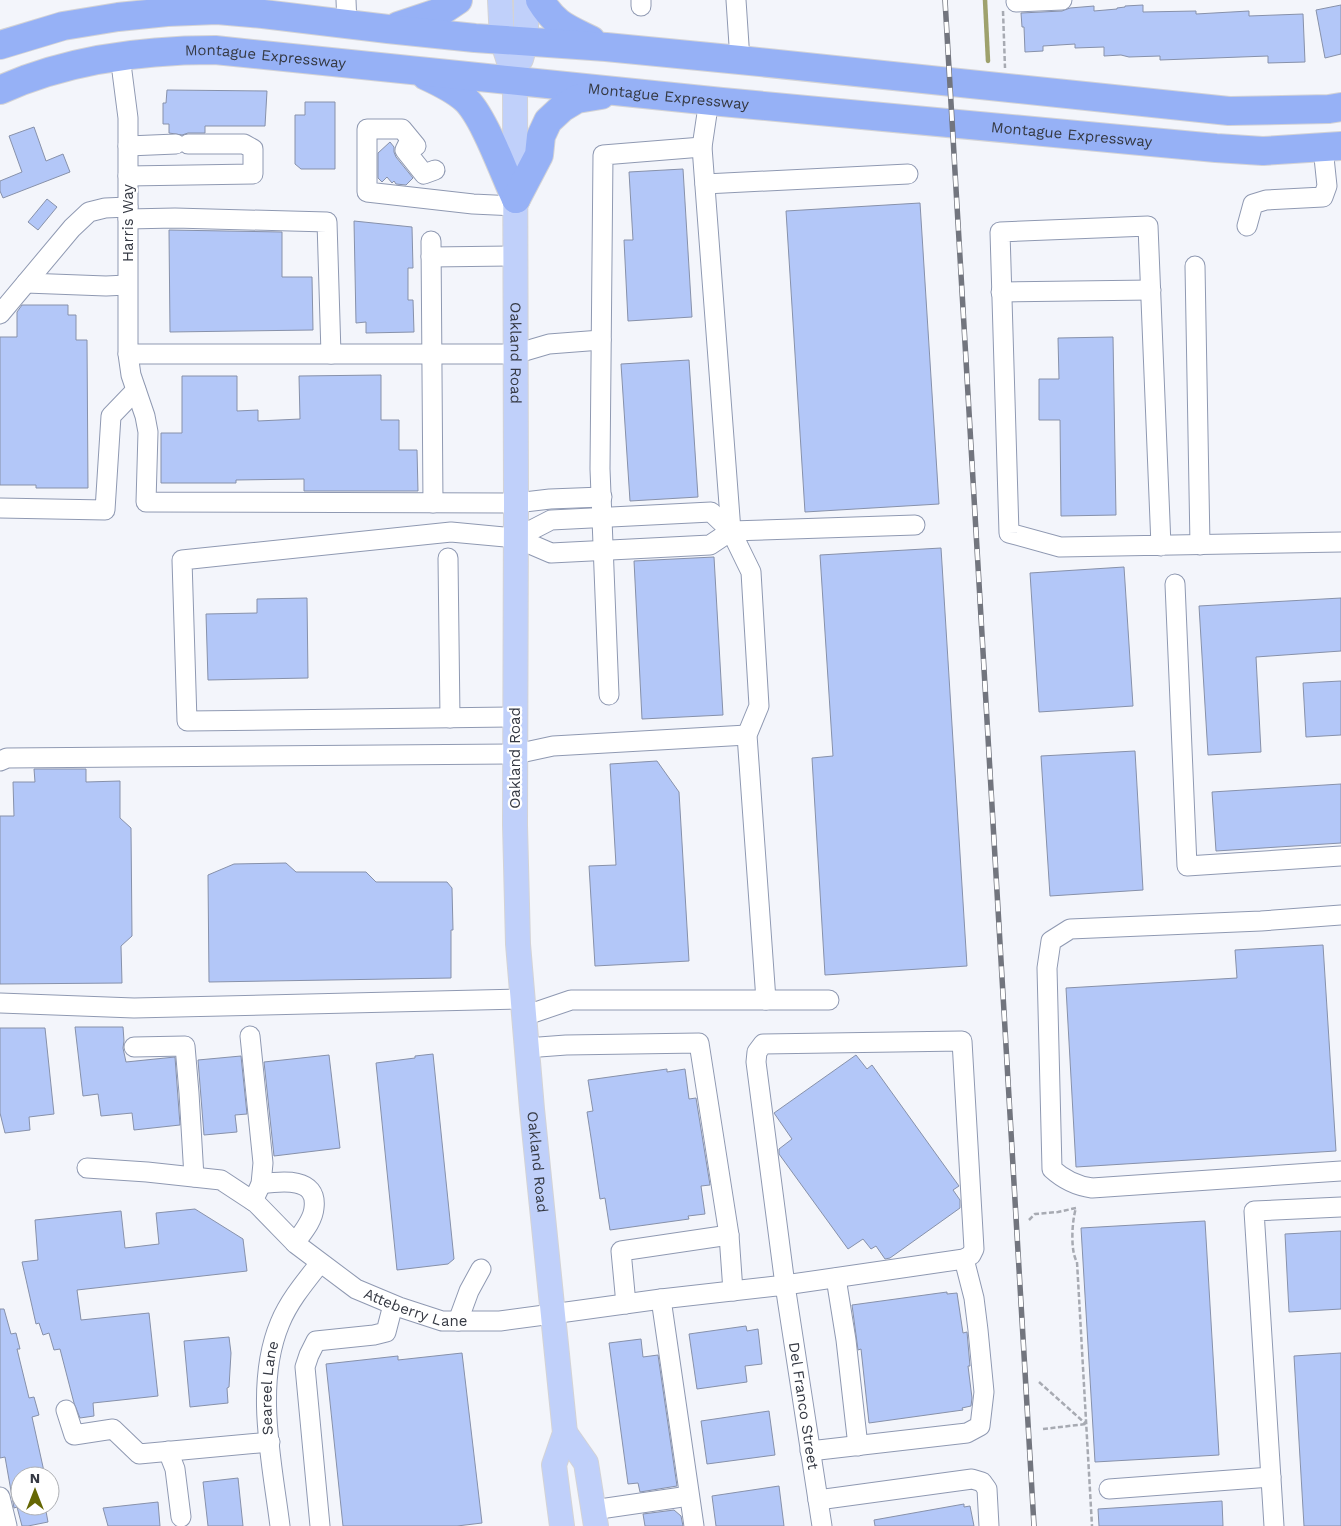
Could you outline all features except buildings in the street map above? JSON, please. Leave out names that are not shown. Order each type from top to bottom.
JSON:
[{"type":"highway","points":[[388,29],[440,12],[458,0]]},
{"type":"highway","points":[[540,0],[548,13],[561,25],[606,47]]},
{"type":"highway","points":[[0,45],[63,26],[210,5],[263,14],[347,12],[388,29],[740,60],[1229,111],[1329,109],[1341,107]]},
{"type":"highway","name":"Montague Expressway","points":[[0,90],[72,65],[120,56],[187,50],[215,50],[709,100],[1216,148],[1263,151],[1332,147]]},
{"type":"highway","points":[[416,71],[449,87],[466,100],[480,121],[516,202]]},
{"type":"highway","points":[[516,202],[538,155],[542,136],[548,121],[562,108],[577,99],[623,91]]},
{"type":"main road","points":[[500,0],[514,40]]},
{"type":"main road","points":[[514,40],[526,0]]},
{"type":"main road","name":"Oakland Road","points":[[514,40],[517,907],[526,1048],[552,1314],[566,1434],[554,1465],[560,1526]]},
{"type":"main road","name":"Oakland Road","points":[[566,1434],[586,1463],[595,1518]]},
{"type":"street","points":[[736,0],[740,60]]},
{"type":"street","points":[[1010,6],[1062,0]]},
{"type":"street","name":"Harris Way","points":[[120,56],[128,118],[128,354],[130,375],[145,416],[148,432],[146,502],[433,503]]},
{"type":"street","points":[[709,100],[702,147],[731,531]]},
{"type":"street","points":[[438,200],[442,178],[402,129],[367,128],[367,192],[473,204],[516,202]]},
{"type":"street","points":[[128,146],[244,144],[253,149],[253,174],[128,176]]},
{"type":"street","points":[[609,695],[600,469],[602,155],[702,147]]},
{"type":"street","points":[[1247,226],[1253,204],[1266,200],[1323,197],[1327,186],[1332,147]]},
{"type":"street","points":[[705,184],[908,174]]},
{"type":"street","points":[[0,314],[72,228],[89,212],[105,208],[128,213],[175,218],[327,222],[331,354]]},
{"type":"street","points":[[1161,546],[1148,226],[1000,232],[1008,533],[1060,547],[1161,546],[1341,542]]},
{"type":"street","points":[[516,256],[431,249],[433,503],[516,503],[550,499],[602,498]]},
{"type":"street","points":[[1195,266],[1200,545]]},
{"type":"street","points":[[26,282],[106,286],[127,285]]},
{"type":"street","points":[[1001,292],[1151,290]]},
{"type":"street","points":[[128,354],[515,354],[549,344],[601,340]]},
{"type":"street","points":[[0,508],[105,510],[111,416],[136,390]]},
{"type":"street","points":[[516,538],[551,520],[711,512],[731,531],[751,572],[759,706],[747,735],[766,1000]]},
{"type":"street","points":[[516,718],[187,721],[182,560],[451,532],[516,538],[551,553],[710,545],[731,531],[914,525]]},
{"type":"street","points":[[448,558],[450,718]]},
{"type":"street","points":[[1175,584],[1187,866],[1341,856]]},
{"type":"street","points":[[0,761],[7,758],[516,754],[553,746],[747,735]]},
{"type":"street","points":[[1341,914],[1261,921],[1070,929],[1051,941],[1047,968],[1052,1169],[1061,1177],[1084,1187],[1092,1188],[1341,1171]]},
{"type":"street","points":[[0,1003],[134,1008],[523,1007],[571,1000],[828,1000]]},
{"type":"street","points":[[250,1036],[263,1163],[261,1184],[253,1201]]},
{"type":"street","name":"Del Franco Street","points":[[822,1526],[785,1285],[756,1062],[757,1052],[763,1044],[962,1041],[974,1249],[971,1255],[964,1259]]},
{"type":"street","points":[[526,1048],[566,1045],[699,1043],[730,1235],[733,1292]]},
{"type":"street","points":[[134,1048],[184,1046],[194,1177]]},
{"type":"street","name":"Atteberry Lane","points":[[87,1168],[221,1180],[253,1201],[295,1243],[356,1288],[393,1305],[442,1320],[500,1320],[552,1314],[661,1299],[733,1292],[964,1259]]},
{"type":"street","points":[[261,1184],[282,1180],[304,1185],[312,1193],[314,1209],[310,1220],[295,1243]]},
{"type":"street","points":[[1274,1526],[1254,1210],[1341,1208]]},
{"type":"street","points":[[626,1304],[621,1251],[730,1235]]},
{"type":"street","points":[[810,1451],[967,1433],[980,1426],[984,1392],[979,1338],[974,1298],[964,1259]]},
{"type":"street","name":"Seareel Lane","points":[[280,1526],[270,1442],[267,1391],[268,1366],[273,1343],[281,1321],[296,1294],[320,1263]]},
{"type":"street","points":[[458,1320],[469,1291],[481,1269]]},
{"type":"street","points":[[836,1278],[846,1340],[858,1446]]},
{"type":"street","points":[[661,1299],[694,1526]]},
{"type":"street","points":[[320,1526],[306,1367],[309,1355],[316,1341],[374,1336],[386,1332],[393,1305]]},
{"type":"street","points":[[66,1410],[74,1435],[113,1429],[139,1454],[270,1442]]},
{"type":"street","points":[[168,1451],[175,1469],[181,1517]]},
{"type":"street","points":[[1109,1490],[1271,1477]]},
{"type":"street","points":[[818,1500],[972,1480],[982,1482],[987,1489],[989,1526]]},
{"type":"street","points":[[595,1518],[689,1496]]},
{"type":"street","points":[[0,1501],[7,1526]]},
{"type":"path","points":[[1004,88],[1010,6]]},
{"type":"path","points":[[1029,1220],[1035,1214],[1076,1208],[1073,1218],[1073,1256],[1077,1262],[1092,1526]]},
{"type":"path","points":[[1039,1382],[1086,1424]]},
{"type":"path","points":[[1043,1429],[1086,1424]]},
{"type":"waterway","points":[[985,0],[988,61]]},
{"type":"railway","points":[[945,0],[1034,1526]]}]
